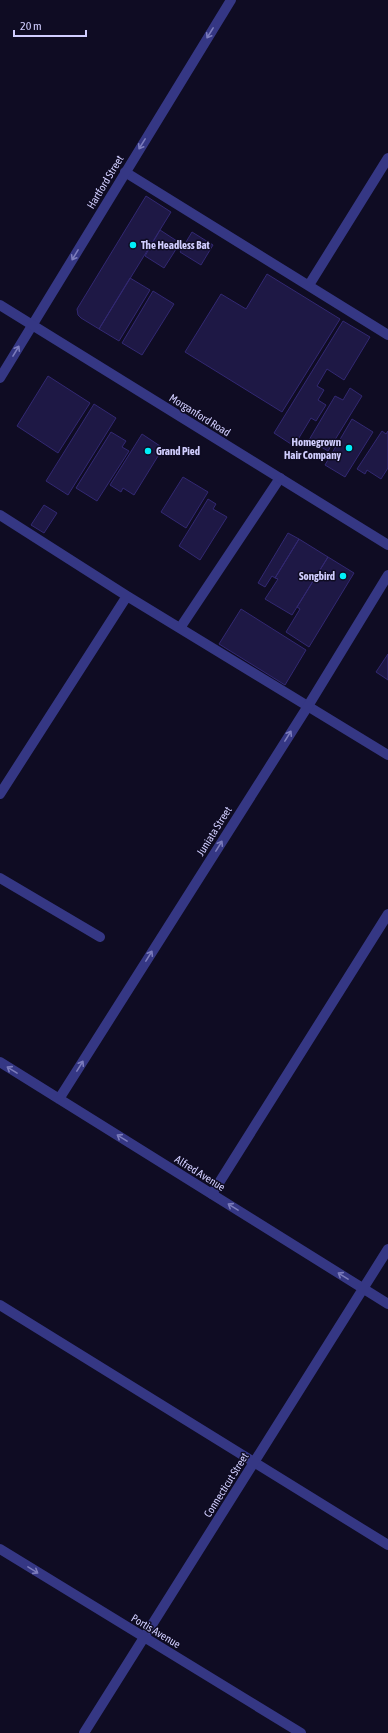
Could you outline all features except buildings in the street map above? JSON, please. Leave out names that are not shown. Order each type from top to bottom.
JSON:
[{"type":"street","name":"Hartford Street","points":[[0,378],[231,0]]},
{"type":"street","points":[[309,285],[388,158]]},
{"type":"street","points":[[125,172],[388,335]]},
{"type":"street","name":"Morganford Road","points":[[0,305],[388,545]]},
{"type":"street","points":[[180,628],[280,478]]},
{"type":"street","points":[[0,515],[127,596],[388,755]]},
{"type":"street","name":"Juniata Street","points":[[59,1099],[308,706],[388,575]]},
{"type":"street","points":[[0,794],[127,596]]},
{"type":"street","points":[[0,878],[100,937]]},
{"type":"street","points":[[212,1194],[388,914]]},
{"type":"street","name":"Alfred Avenue","points":[[0,1062],[388,1304]]},
{"type":"street","name":"Connecticut Street","points":[[84,1733],[388,1249]]},
{"type":"street","points":[[0,1305],[254,1463],[388,1544]]},
{"type":"street","name":"Portis Avenue","points":[[0,1549],[300,1733]]},
{"type":"place","name":"The Headless Bat","points":[[133,245]]},
{"type":"place","name":"Homegrown Hair Company","points":[[349,448]]},
{"type":"place","name":"Grand Pied","points":[[148,451]]},
{"type":"place","name":"Songbird","points":[[343,576]]}]
